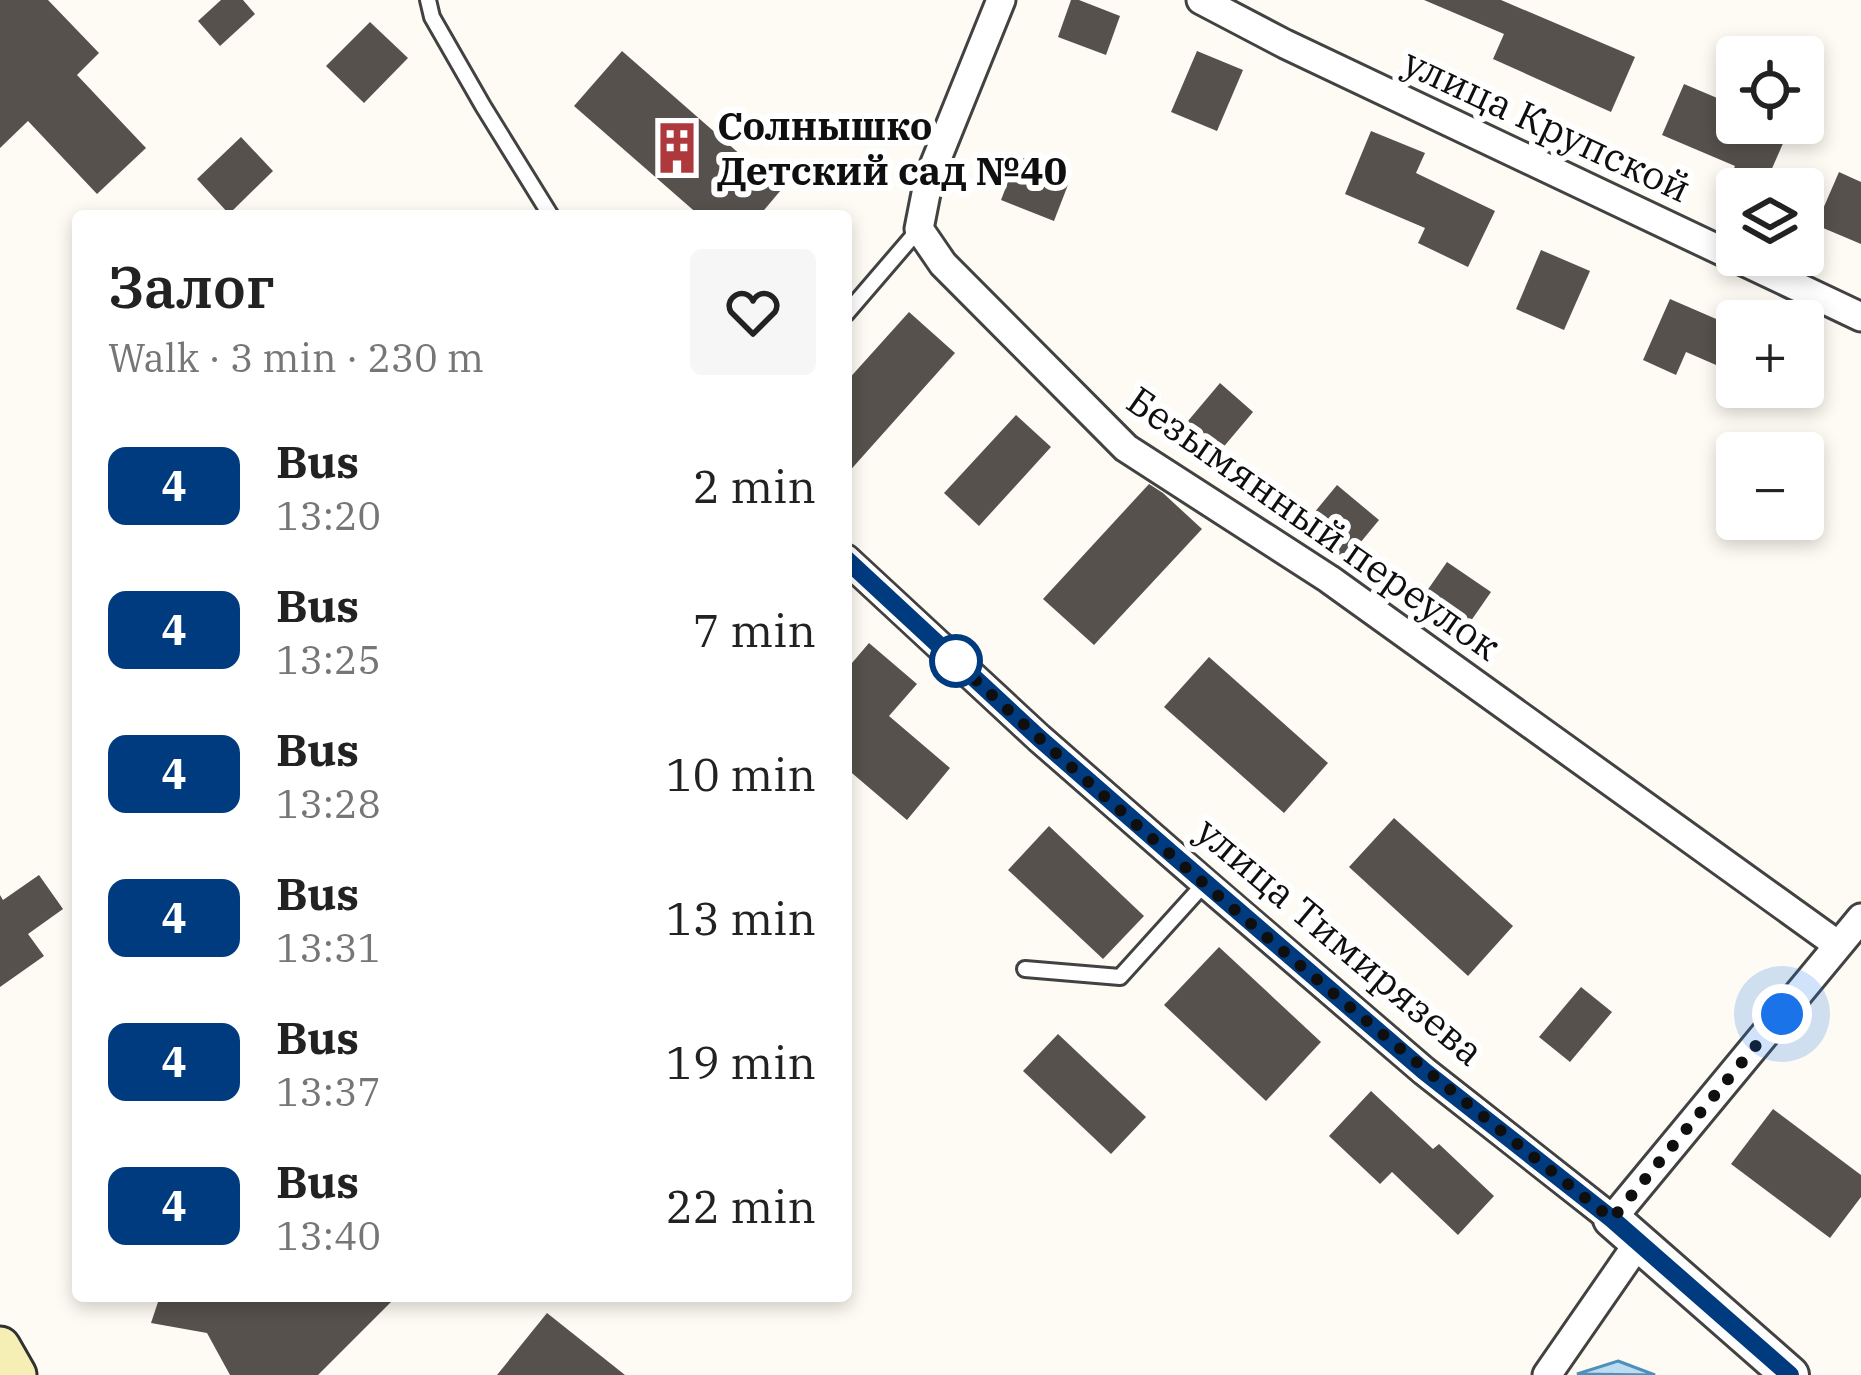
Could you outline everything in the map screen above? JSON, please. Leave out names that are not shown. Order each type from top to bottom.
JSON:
[{"type":"main road","points":[[0,1347],[16,1375]]},
{"type":"street","points":[[919,229],[929,178],[1001,0]]},
{"type":"street","name":"улица Крупской","points":[[1201,0],[1861,317]]},
{"type":"street","name":"Безымянный переулок","points":[[919,229],[943,264],[1126,448],[1329,579],[1838,945]]},
{"type":"street","name":"улица Тимирязева","points":[[852,565],[1205,883],[1424,1071],[1626,1230],[1790,1375]]},
{"type":"street","points":[[1547,1375],[1626,1230],[1861,918]]},
{"type":"lane","points":[[428,0],[432,16],[546,210]]},
{"type":"lane","points":[[852,307],[919,229]]},
{"type":"lane","points":[[1025,969],[1120,977],[1205,883]]},
{"type":"water","points":[[1618,1361],[1655,1375],[1577,1374]]},
{"type":"building","points":[[0,0],[48,0],[99,53],[77,75],[146,148],[97,194],[28,121],[0,148]]},
{"type":"building","points":[[221,0],[243,0],[255,14],[220,46],[198,21]]},
{"type":"building","points":[[1071,0],[1120,16],[1106,55],[1058,37]]},
{"type":"building","points":[[1424,0],[1501,0],[1635,57],[1611,112],[1493,59],[1504,34]]},
{"type":"building","points":[[370,22],[408,58],[364,103],[326,66]]},
{"type":"building","name":"Солнышко Детский сад №40","points":[[622,51],[781,190],[764,210],[693,210],[574,106]]},
{"type":"building","points":[[1197,51],[1243,70],[1217,131],[1171,112]]},
{"type":"building","points":[[1684,84],[1716,98],[1716,144],[1783,144],[1772,168],[1734,168],[1662,135]]},
{"type":"building","points":[[1371,131],[1425,153],[1416,173],[1495,211],[1468,267],[1418,243],[1425,228],[1345,194]]},
{"type":"building","points":[[241,137],[273,171],[233,210],[225,210],[197,179]]},
{"type":"building","points":[[1018,156],[1071,177],[1054,221],[1001,200]]},
{"type":"building","points":[[1839,172],[1861,182],[1861,244],[1824,228],[1824,207]]},
{"type":"building","points":[[1541,250],[1590,271],[1564,330],[1516,309]]},
{"type":"building","points":[[1670,299],[1716,319],[1716,365],[1686,352],[1676,375],[1643,360]]},
{"type":"building","points":[[909,312],[955,353],[852,468],[852,375]]},
{"type":"building","points":[[1220,383],[1253,412],[1210,463],[1177,434]]},
{"type":"building","points":[[1016,415],[1051,447],[979,526],[944,493]]},
{"type":"building","points":[[1149,484],[1202,529],[1094,645],[1043,599]]},
{"type":"building","points":[[1337,485],[1379,520],[1346,560],[1304,525]]},
{"type":"building","points":[[1447,562],[1491,592],[1457,641],[1413,611]]},
{"type":"building","points":[[869,643],[917,684],[889,716],[950,768],[907,820],[852,773],[852,663]]},
{"type":"building","points":[[1209,657],[1328,763],[1284,813],[1164,707]]},
{"type":"building","points":[[1394,818],[1513,926],[1468,976],[1349,867]]},
{"type":"building","points":[[1049,826],[1144,916],[1103,959],[1008,870]]},
{"type":"building","points":[[39,875],[63,909],[28,934],[44,956],[0,987],[0,895],[3,900]]},
{"type":"building","points":[[1219,947],[1321,1042],[1266,1101],[1164,1005]]},
{"type":"building","points":[[1581,987],[1612,1012],[1570,1062],[1539,1037]]},
{"type":"building","points":[[1058,1034],[1146,1117],[1111,1154],[1023,1071]]},
{"type":"building","points":[[1371,1091],[1433,1149],[1439,1144],[1494,1196],[1458,1235],[1392,1172],[1380,1184],[1329,1136]]},
{"type":"building","points":[[1773,1109],[1861,1175],[1861,1197],[1830,1238],[1731,1164]]},
{"type":"building","points":[[158,1302],[391,1302],[318,1375],[230,1375],[207,1333],[151,1323]]},
{"type":"building","points":[[547,1313],[625,1375],[497,1375]]},
{"type":"bus line","name":"4","points":[[852,565],[1172,854],[1424,1071],[1612,1219],[1790,1375]]},
{"type":"place","name":"Солнышко Детский сад №40","points":[[677,148]]},
{"type":"route","points":[[956,661],[942,649],[1424,1071],[1612,1219],[1782,1014]]}]
